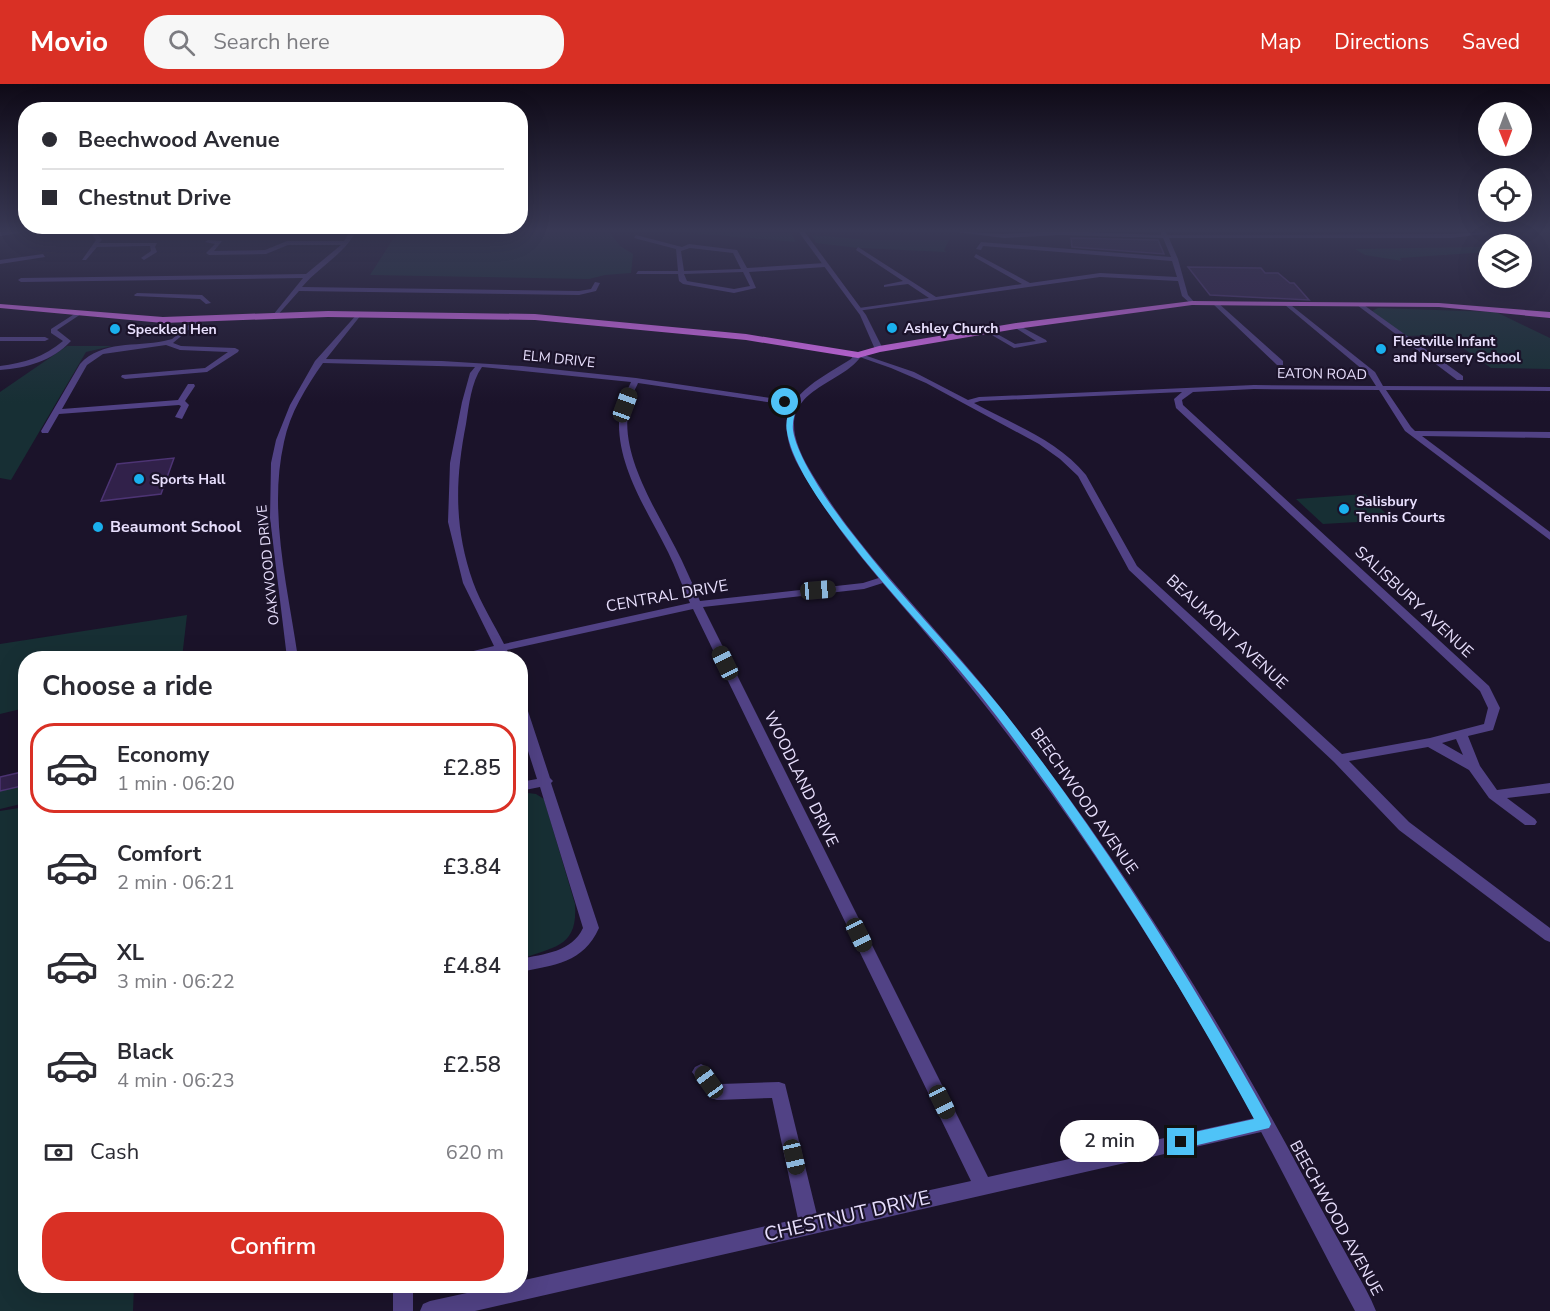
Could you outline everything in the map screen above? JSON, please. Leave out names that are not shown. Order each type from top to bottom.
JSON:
[{"type":"main road","points":[[0,306],[137,319],[197,320],[276,315],[482,314],[583,320],[746,337],[856,358],[879,349],[903,347],[1016,326],[1192,303],[1457,306],[1550,315]]},
{"type":"street","points":[[152,303],[168,288]]},
{"type":"street","points":[[276,315],[297,289],[579,293],[595,288]]},
{"type":"street","points":[[717,288],[734,291],[748,288]]},
{"type":"street","points":[[844,288],[859,310],[879,349]]},
{"type":"street","points":[[918,288],[935,299]]},
{"type":"street","points":[[859,310],[1006,288]]},
{"type":"street","points":[[1183,288],[1185,296],[1192,303]]},
{"type":"street","points":[[137,295],[202,297],[208,303]]},
{"type":"street","points":[[1215,303],[1280,363]]},
{"type":"street","points":[[1287,304],[1366,369],[1408,429],[1550,537]]},
{"type":"street","points":[[1359,304],[1460,378]]},
{"type":"street","points":[[0,368],[29,364],[46,356],[67,340],[53,332],[54,329],[81,312]]},
{"type":"street","name":"OAKWOOD DRIVE","points":[[291,651],[277,533],[275,488],[279,442],[294,404],[319,361],[359,314]]},
{"type":"street","points":[[166,344],[197,320]]},
{"type":"street","points":[[988,331],[1014,346],[1043,342],[1016,326]]},
{"type":"street","points":[[0,339],[45,339]]},
{"type":"street","points":[[45,431],[84,364],[92,356],[103,351],[166,344],[183,348],[234,350],[213,367],[203,371],[124,378]]},
{"type":"street","points":[[795,404],[856,358]]},
{"type":"street","name":"BEAUMONT AVENUE","points":[[856,358],[887,364],[924,379],[1048,446],[1072,462],[1082,475],[1133,568],[1339,759],[1404,826],[1550,936]]},
{"type":"street","name":"ELM DRIVE","points":[[319,361],[480,365],[636,380],[795,404]]},
{"type":"street","points":[[480,365],[474,373],[466,402],[454,463],[453,522],[468,583],[502,651]]},
{"type":"street","points":[[181,402],[203,371]]},
{"type":"street","name":"WOODLAND DRIVE","points":[[636,380],[625,405],[623,432],[633,473],[983,1186]]},
{"type":"street","name":"EATON ROAD","points":[[1262,387],[1550,389]]},
{"type":"street","name":"SALISBURY AVENUE","points":[[967,403],[979,399],[1262,387]]},
{"type":"street","points":[[1179,406],[1178,399],[1191,390]]},
{"type":"street","name":"SALISBURY AVENUE","points":[[1132,393],[1179,406],[1485,689],[1494,708],[1489,727],[1430,742],[1339,759]]},
{"type":"street","points":[[56,412],[181,402]]},
{"type":"street","points":[[179,417],[185,405],[181,402]]},
{"type":"street","name":"BEECHWOOD AVENUE","points":[[795,404],[790,420],[790,432],[805,469],[837,519],[1000,714],[1070,809],[1153,932],[1206,1018],[1366,1311]]},
{"type":"street","points":[[1413,433],[1550,435]]},
{"type":"street","name":"CENTRAL DRIVE","points":[[511,651],[696,605],[864,586],[885,579]]},
{"type":"street","points":[[528,728],[591,927],[582,946],[572,953],[528,964]]},
{"type":"street","points":[[1461,735],[1474,767],[1494,795],[1530,822]]},
{"type":"street","points":[[1430,742],[1474,767]]},
{"type":"street","points":[[528,785],[546,781]]},
{"type":"street","points":[[1494,795],[1550,788]]},
{"type":"street","points":[[702,1072],[717,1092],[779,1090],[809,1224]]},
{"type":"street","name":"CHESTNUT DRIVE","points":[[528,1284],[1264,1124]]},
{"type":"street","points":[[403,1293],[403,1311]]},
{"type":"street","name":"CHESTNUT DRIVE","points":[[430,1311],[493,1293]]},
{"type":"green space","points":[[1378,308],[1496,312],[1550,338],[1550,369],[1491,368],[1445,335],[1405,336],[1372,311]]},
{"type":"green space","points":[[67,346],[112,346],[86,352],[11,480],[0,478],[0,392]]},
{"type":"green space","name":"Salisbury Tennis Courts","points":[[1365,494],[1393,520],[1323,524],[1296,499]]},
{"type":"green space","points":[[187,615],[183,651],[18,651],[18,710],[0,714],[0,644]]},
{"type":"green space","points":[[18,787],[18,805],[0,809],[0,791]]},
{"type":"green space","points":[[528,793],[536,794],[544,799],[575,904],[573,929],[562,943],[528,956]]},
{"type":"green space","points":[[18,808],[18,1293],[134,1293],[133,1311],[0,1311],[0,811]]},
{"type":"building","points":[[1205,288],[1299,288],[1309,300],[1210,295]]},
{"type":"building","name":"Sports Hall","points":[[174,458],[161,494],[101,501],[117,464]]},
{"type":"building","points":[[18,773],[18,787],[0,791],[0,777]]},
{"type":"place","name":"Ashley Church","points":[[892,328]]},
{"type":"place","name":"Speckled Hen","points":[[115,329]]},
{"type":"place","name":"Fleetville Infant and Nursery School","points":[[1381,349]]},
{"type":"place","name":"Sports Hall","points":[[139,479]]},
{"type":"place","name":"Salisbury Tennis Courts","points":[[1344,509]]},
{"type":"place","name":"Beaumont School","points":[[98,527]]},
{"type":"route","points":[[785,402],[795,404],[790,420],[790,432],[805,469],[837,519],[870,562],[1000,714],[1070,809],[1153,932],[1206,1018],[1264,1124],[1181,1142]]}]
